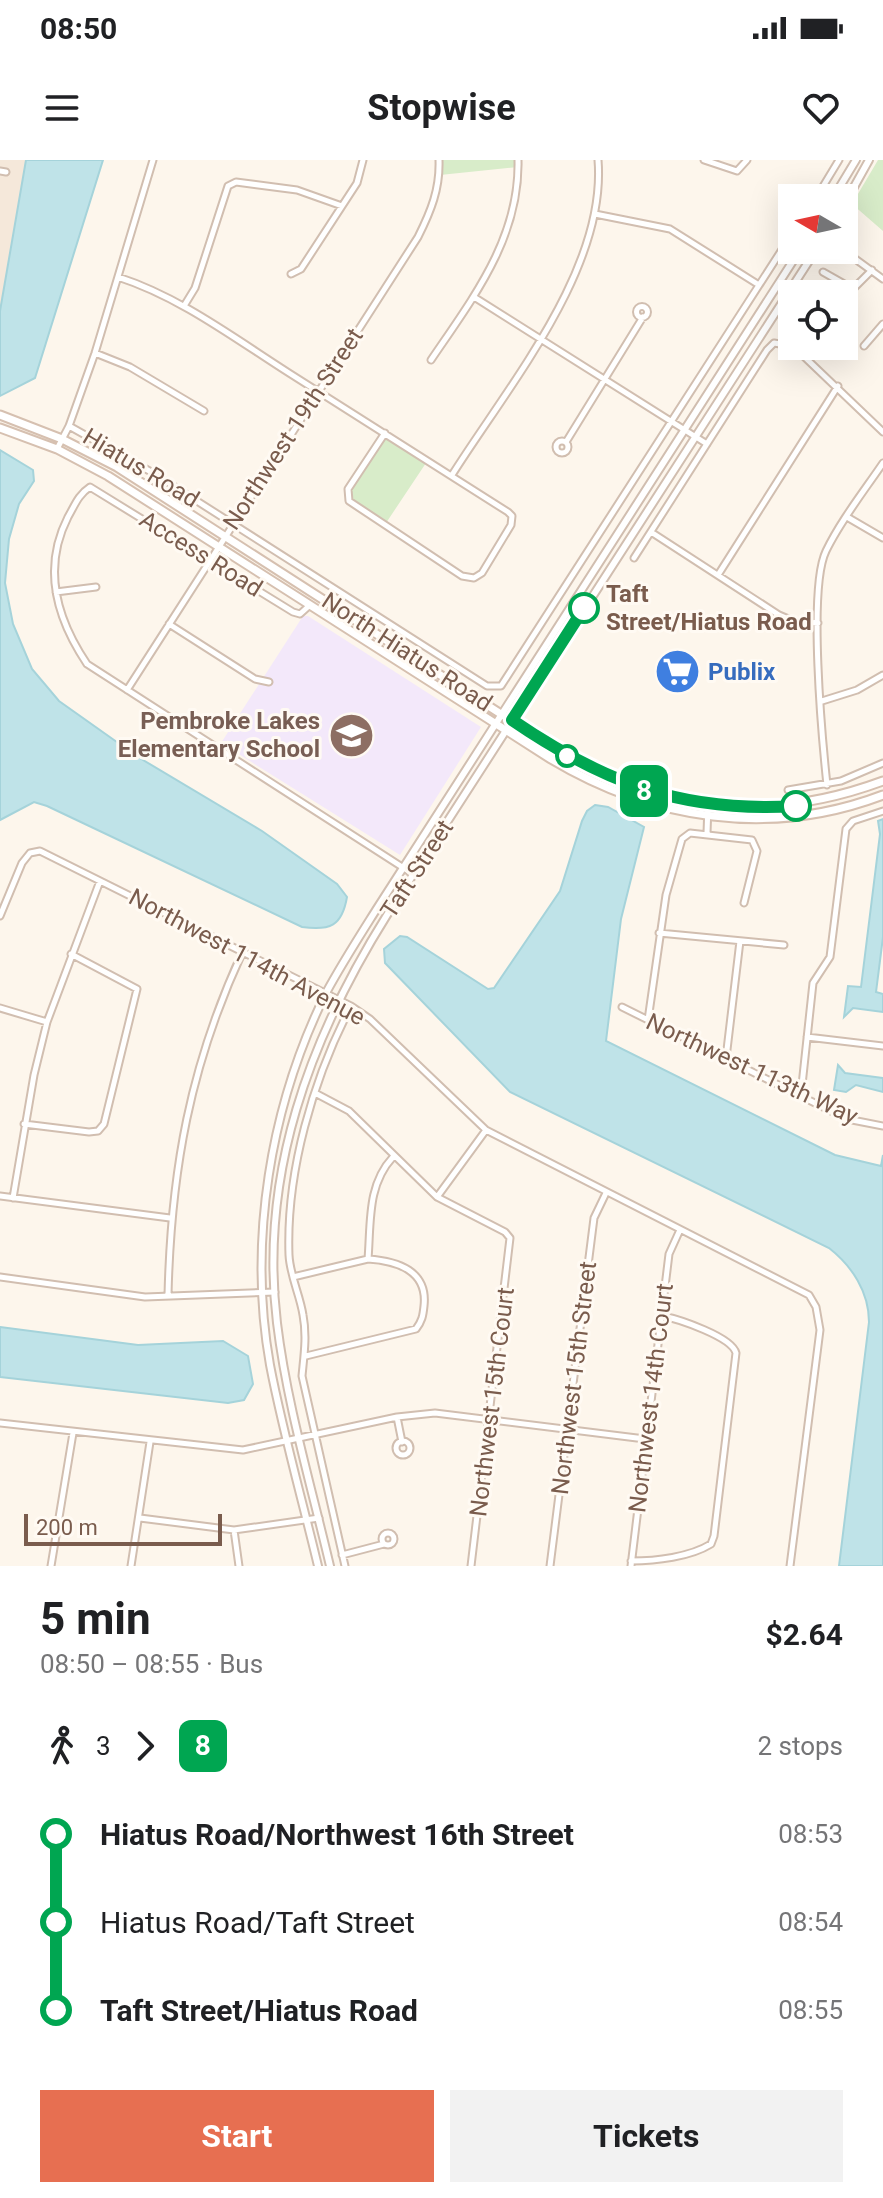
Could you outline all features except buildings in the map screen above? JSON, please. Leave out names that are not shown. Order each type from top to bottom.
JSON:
[{"type":"main road","name":"North Hiatus Road","points":[[0,415],[62,439],[117,467],[596,772],[671,799],[708,805],[796,806],[883,781]]},
{"type":"main road","name":"North Hiatus Road","points":[[0,428],[57,449],[108,476],[505,730],[587,781],[613,792],[656,806],[709,817],[763,820],[830,812],[883,795]]},
{"type":"main road","points":[[429,681],[436,671]]},
{"type":"street","points":[[57,449],[69,426],[95,353],[153,160]]},
{"type":"street","points":[[291,274],[301,269],[357,183],[363,160]]},
{"type":"street","name":"Northwest 19th Street","points":[[127,690],[418,237],[432,208],[440,179],[439,160]]},
{"type":"street","points":[[431,360],[498,257],[511,223],[519,181],[518,160]]},
{"type":"street","points":[[452,475],[568,291],[586,252],[595,214],[598,160]]},
{"type":"street","points":[[704,160],[737,171],[747,160]]},
{"type":"street","points":[[824,184],[839,160]]},
{"type":"street","points":[[841,184],[856,160]]},
{"type":"street","points":[[856,184],[869,160]]},
{"type":"street","points":[[184,306],[195,288],[228,186],[236,182],[297,190],[342,206]]},
{"type":"street","points":[[595,214],[670,229],[759,285]]},
{"type":"street","points":[[671,423],[778,256]]},
{"type":"street","points":[[858,260],[883,279]]},
{"type":"street","name":"Taft Street","points":[[318,1566],[270,1365],[263,1292],[265,1208],[287,1093],[327,993],[403,868],[791,264]]},
{"type":"street","name":"Taft Street","points":[[330,1566],[283,1363],[275,1292],[278,1209],[287,1143],[317,1044],[338,999],[413,874],[807,264]]},
{"type":"street","points":[[823,272],[853,289],[872,270]]},
{"type":"street","points":[[118,277],[184,306],[452,475],[512,516],[511,525],[482,573],[474,578],[462,576],[349,501],[348,489],[385,433]]},
{"type":"street","points":[[474,297],[707,444]]},
{"type":"street","points":[[566,442],[643,317]]},
{"type":"street","points":[[864,346],[883,324]]},
{"type":"street","points":[[634,558],[774,343],[778,344]]},
{"type":"street","points":[[95,353],[130,367],[204,411]]},
{"type":"street","points":[[809,360],[883,432]]},
{"type":"street","points":[[718,575],[838,386]]},
{"type":"street","name":"Hiatus Road","points":[[69,426],[104,443],[487,686],[496,687],[504,684],[671,423]]},
{"type":"street","points":[[827,785],[818,623],[819,571],[826,551],[883,463]]},
{"type":"street","name":"Access Road","points":[[56,592],[55,552],[61,532],[80,493],[90,487],[293,612],[300,614],[310,605]]},
{"type":"street","points":[[847,517],[883,538]]},
{"type":"street","points":[[651,532],[779,615],[793,621],[818,623]]},
{"type":"street","points":[[596,568],[606,574]]},
{"type":"street","points":[[96,587],[56,592],[72,641],[87,664],[413,874]]},
{"type":"street","points":[[169,624],[255,679],[269,682]]},
{"type":"street","points":[[557,628],[567,635]]},
{"type":"street","points":[[822,701],[857,690],[883,675]]},
{"type":"street","points":[[788,790],[827,785],[883,763]]},
{"type":"street","points":[[707,833],[708,805]]},
{"type":"street","points":[[797,1094],[802,1085],[813,983],[830,957],[843,844],[851,823],[883,811]]},
{"type":"street","points":[[431,824],[442,830]]},
{"type":"street","points":[[648,1020],[659,933],[682,839],[690,833],[707,833],[745,838],[756,844],[744,903]]},
{"type":"street","name":"Northwest 114th Avenue","points":[[0,916],[30,853],[40,851],[351,1006],[370,1019],[486,1130],[679,1232],[809,1295],[816,1307],[820,1330],[790,1566]]},
{"type":"street","points":[[13,1198],[24,1124],[47,1022],[100,881]]},
{"type":"street","points":[[659,933],[784,945]]},
{"type":"street","points":[[726,1058],[740,941]]},
{"type":"street","points":[[168,1295],[170,1218],[177,1158],[197,1072],[243,951]]},
{"type":"street","points":[[24,1124],[98,1131],[104,1124],[137,989],[129,982],[71,954]]},
{"type":"street","points":[[345,1566],[302,1376],[306,1356],[303,1315],[289,1256],[296,1174],[315,1093],[328,1055],[351,1006]]},
{"type":"street","name":"Northwest 113th Way","points":[[622,1007],[847,1119],[883,1126]]},
{"type":"street","points":[[0,1008],[47,1022]]},
{"type":"street","points":[[807,1037],[883,1046]]},
{"type":"street","points":[[315,1093],[349,1111],[437,1197],[486,1130]]},
{"type":"street","points":[[276,1140],[287,1143]]},
{"type":"street","points":[[368,1259],[373,1191],[379,1172],[393,1157]]},
{"type":"street","name":"Northwest 15th Street","points":[[550,1566],[594,1218],[606,1193]]},
{"type":"street","points":[[0,1196],[170,1218]]},
{"type":"street","name":"Northwest 15th Court","points":[[437,1197],[505,1232],[510,1238],[471,1566]]},
{"type":"street","name":"Northwest 14th Court","points":[[631,1563],[669,1254],[679,1232]]},
{"type":"street","points":[[293,1277],[368,1259],[391,1260],[421,1280],[426,1289],[422,1321],[416,1329],[306,1356]]},
{"type":"street","points":[[0,1277],[145,1297],[275,1292]]},
{"type":"street","points":[[631,1563],[652,1561],[711,1544],[734,1347],[680,1320],[662,1316]]},
{"type":"street","points":[[0,1423],[243,1450],[288,1443],[397,1417],[435,1413],[645,1439]]},
{"type":"street","points":[[397,1417],[402,1442]]},
{"type":"street","points":[[51,1566],[73,1433]]},
{"type":"street","points":[[131,1566],[150,1442]]},
{"type":"street","points":[[140,1518],[234,1530],[319,1518]]},
{"type":"street","points":[[234,1530],[239,1566]]},
{"type":"street","points":[[342,1555],[384,1544]]},
{"type":"shaded area","points":[[0,160],[26,160],[0,311]]},
{"type":"shaded area","name":"Pembroke Lakes Elementary School","points":[[303,616],[308,616],[481,727],[400,855],[221,743]]},
{"type":"green space","points":[[439,160],[518,160],[518,167],[440,175]]},
{"type":"green space","points":[[878,160],[883,160],[883,231],[858,209],[858,194]]},
{"type":"green space","points":[[385,433],[428,460],[384,526],[352,506],[348,489]]},
{"type":"water","points":[[26,160],[103,160],[35,378],[0,396],[0,311]]},
{"type":"water","points":[[0,450],[33,470],[34,481],[19,504],[9,539],[5,583],[13,624],[32,669],[59,701],[138,757],[262,831],[337,884],[347,897],[342,914],[333,924],[320,928],[302,927],[47,806],[34,802],[0,820]]},
{"type":"water","points":[[595,805],[608,807],[644,827],[621,919],[606,1041],[835,1155],[881,1166],[883,1155],[883,1566],[839,1566],[869,1322],[866,1300],[858,1280],[845,1263],[829,1248],[510,1092],[385,963],[384,949],[400,936],[407,937],[488,989],[494,988],[560,891],[582,821],[587,811]]},
{"type":"water","points":[[883,819],[883,937],[876,992],[883,994],[883,1012],[853,1008],[844,1017],[848,986],[861,987],[880,834],[878,821]]},
{"type":"water","points":[[838,1065],[845,1073],[883,1078],[883,1092],[856,1085],[846,1092],[834,1090]]},
{"type":"water","points":[[0,1327],[138,1345],[223,1341],[248,1356],[253,1384],[244,1400],[228,1403],[0,1377]]},
{"type":"bus line","name":"8","points":[[584,608],[512,720],[596,772],[671,799],[739,807],[796,806]]},
{"type":"place","name":"Taft Street/Hiatus Road","points":[[584,608]]},
{"type":"place","name":"Publix","points":[[677,672]]},
{"type":"place","name":"Pembroke Lakes Elementary School","points":[[351,735]]}]
